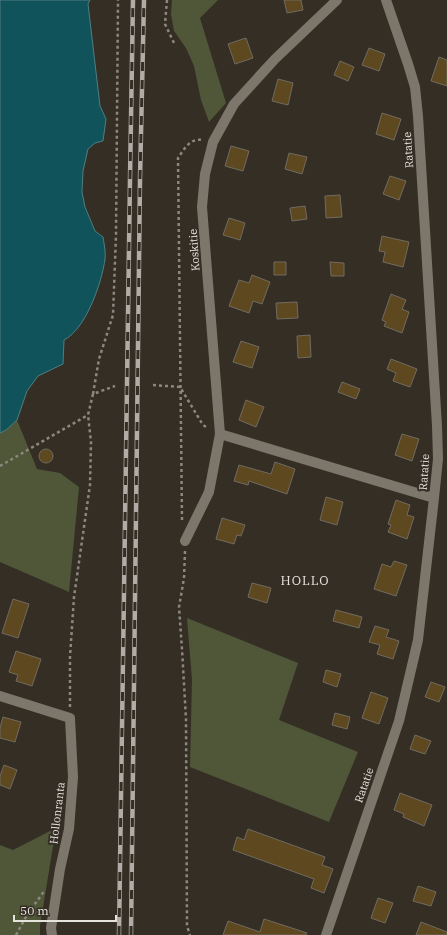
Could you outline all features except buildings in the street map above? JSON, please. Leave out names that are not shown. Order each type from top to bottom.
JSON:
[{"type":"street","name":"Koskitie","points":[[186,541],[209,492],[220,434],[202,207],[205,174],[213,142],[234,104],[275,59],[337,0]]},
{"type":"street","name":"Ratatie","points":[[326,935],[399,721],[418,640],[438,459],[418,116],[415,87],[386,0]]},
{"type":"street","points":[[220,434],[434,498]]},
{"type":"street","points":[[0,696],[70,718]]},
{"type":"street","name":"Hollonranta","points":[[52,935],[51,928],[60,869],[69,829],[73,777],[70,718]]},
{"type":"path","points":[[70,718],[70,657],[74,597],[90,485],[92,442],[88,416],[99,359],[113,315],[116,236],[118,0]]},
{"type":"path","points":[[167,0],[165,24],[174,44]]},
{"type":"path","points":[[190,935],[187,926],[186,720],[179,606],[184,578],[186,541],[182,518],[178,158],[187,145],[198,139],[213,142]]},
{"type":"path","points":[[153,385],[180,387]]},
{"type":"path","points":[[93,394],[116,386]]},
{"type":"path","points":[[180,387],[203,426],[220,434]]},
{"type":"path","points":[[0,466],[88,416]]},
{"type":"path","points":[[16,935],[27,915],[48,886]]},
{"type":"green space","points":[[172,0],[218,0],[200,18],[226,103],[209,122],[201,100],[194,66],[186,48],[174,31],[171,14]]},
{"type":"green space","points":[[17,420],[37,469],[60,473],[79,487],[69,592],[0,562],[0,433],[6,430]]},
{"type":"green space","points":[[187,618],[298,663],[279,720],[358,752],[329,822],[190,767],[192,680]]},
{"type":"green space","points":[[56,828],[40,926],[40,935],[0,935],[0,845],[13,850]]},
{"type":"water","points":[[0,0],[90,0],[88,4],[100,106],[106,119],[103,141],[95,143],[88,149],[83,171],[82,192],[85,207],[95,231],[103,237],[105,251],[105,259],[97,292],[86,316],[72,334],[64,340],[63,364],[38,376],[27,391],[17,420],[6,430],[0,433]]},
{"type":"railway","points":[[119,935],[133,0]]},
{"type":"railway","points":[[131,935],[140,179],[144,0]]},
{"type":"district","name":"HOLLO","points":[[305,580]]}]
